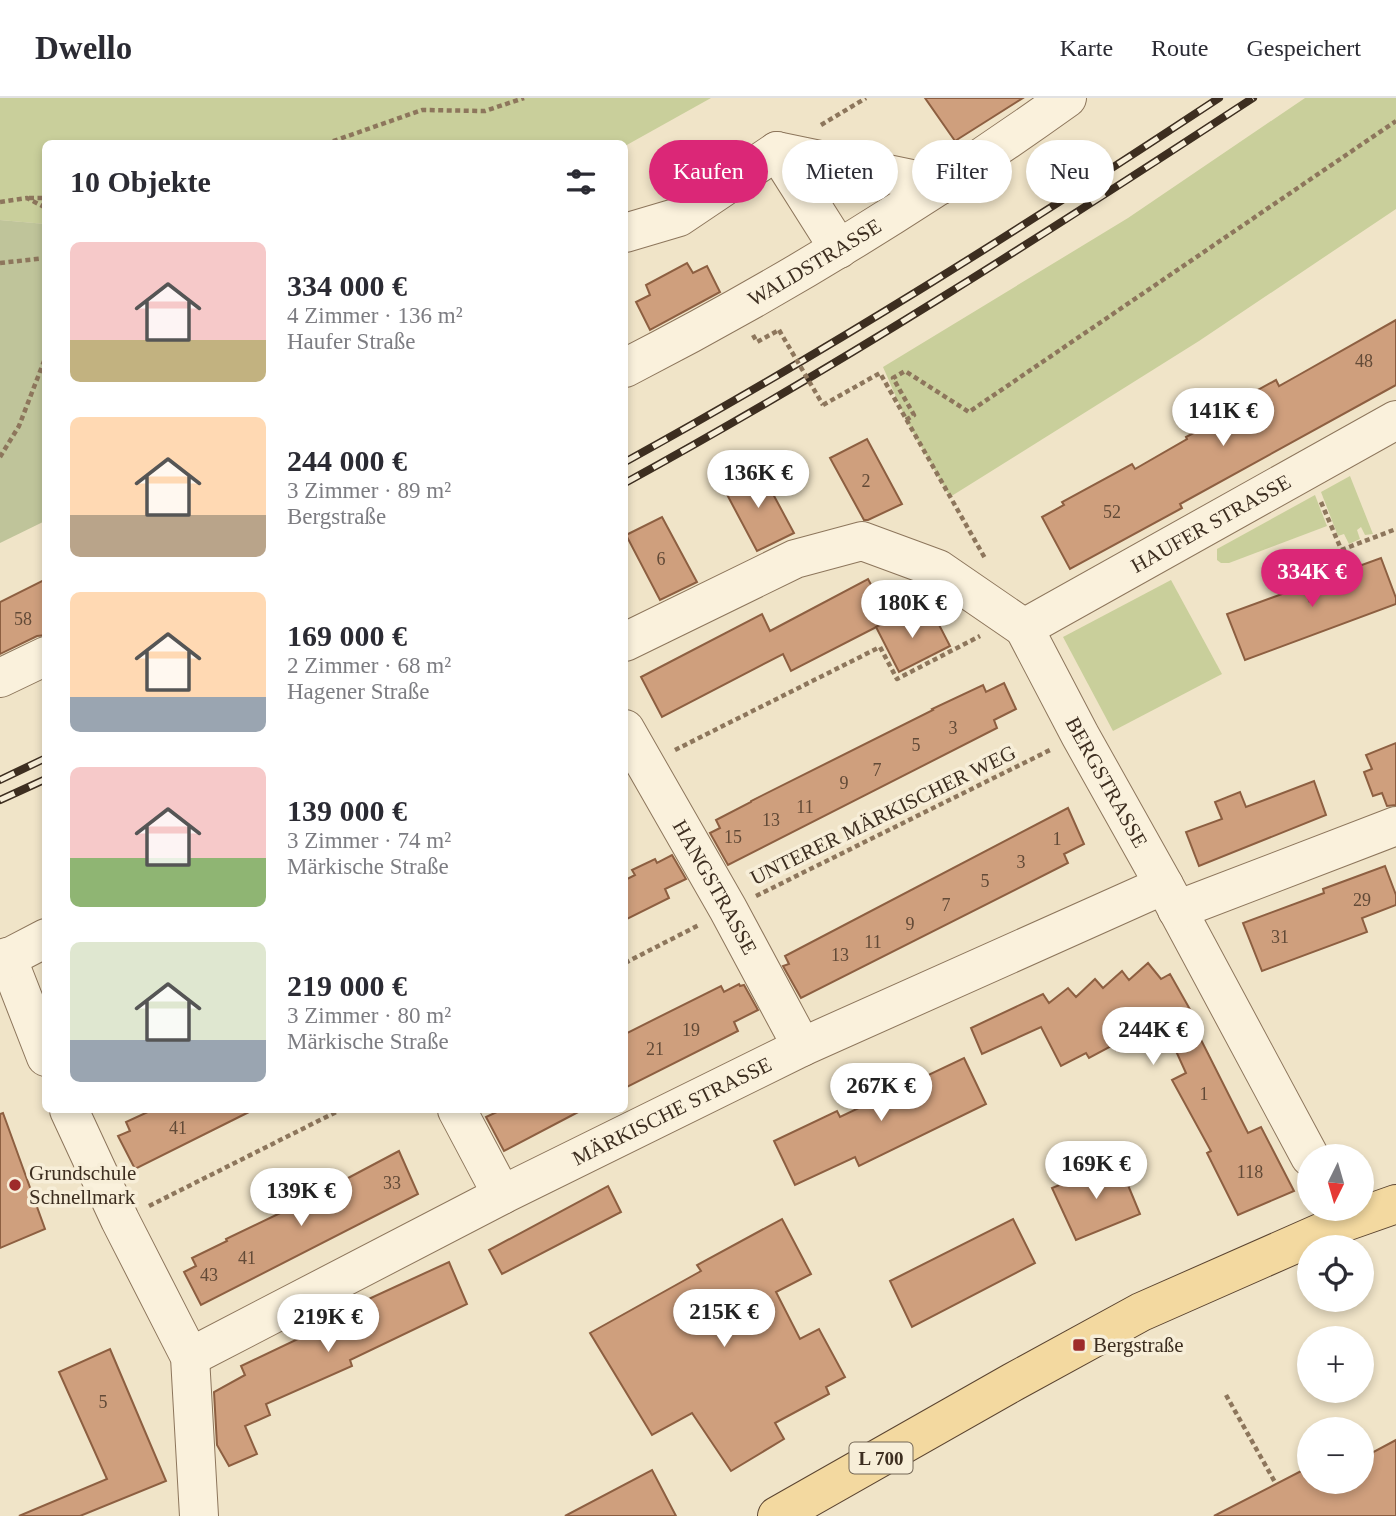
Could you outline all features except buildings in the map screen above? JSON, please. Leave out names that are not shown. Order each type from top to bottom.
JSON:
[{"type":"main road","name":"L 700","points":[[1374,1208],[1396,1203]]},
{"type":"main road","name":"L 700","points":[[777,1516],[1140,1312],[1329,1222]]},
{"type":"street","name":"WALDSTRASSE","points":[[1006,140],[1067,98]]},
{"type":"street","points":[[777,151],[839,249]]},
{"type":"street","points":[[628,232],[678,217],[777,151],[912,179]]},
{"type":"street","name":"WALDSTRASSE","points":[[628,366],[738,308],[912,203]]},
{"type":"street","name":"HAUFER STRASSE","points":[[1024,628],[1396,420]]},
{"type":"street","points":[[628,641],[795,559],[862,541],[938,569],[1024,628]]},
{"type":"street","name":"BERGSTRASSE","points":[[1024,628],[1303,1144]]},
{"type":"street","points":[[0,678],[42,658]]},
{"type":"street","name":"HANGSTRASSE","points":[[628,734],[803,1047]]},
{"type":"street","name":"MÄRKISCHE STRASSE","points":[[190,1357],[502,1195],[803,1047],[1170,897],[1396,825]]},
{"type":"street","points":[[42,940],[3,960],[42,1048]]},
{"type":"street","points":[[70,1113],[120,1220],[190,1357],[199,1516]]},
{"type":"street","points":[[459,1113],[502,1195]]},
{"type":"path","points":[[336,140],[422,110],[485,111],[524,98]]},
{"type":"path","points":[[906,420],[914,415],[893,379],[905,371],[969,412],[1396,121]]},
{"type":"path","points":[[27,198],[42,206]]},
{"type":"path","points":[[0,202],[42,198]]},
{"type":"path","points":[[0,263],[42,258]]},
{"type":"path","points":[[779,330],[823,405],[880,373],[990,568]]},
{"type":"path","points":[[0,457],[19,426],[42,366]]},
{"type":"path","points":[[1322,506],[1341,549]]},
{"type":"path","points":[[1311,602],[1297,567],[1396,529]]},
{"type":"path","points":[[646,765],[880,647],[897,680],[987,632],[1024,628]]},
{"type":"path","name":"UNTERER MÄRKISCHER WEG","points":[[628,961],[1080,735]]},
{"type":"path","points":[[120,1220],[334,1113]]},
{"type":"path","points":[[1226,1395],[1276,1484]]},
{"type":"green space","points":[[0,98],[711,98],[628,144],[628,140],[42,140],[42,224],[0,220]]},
{"type":"green space","points":[[1305,98],[1396,98],[1396,209],[1199,341],[950,497],[906,420],[883,367],[1128,218]]},
{"type":"green space","points":[[0,220],[42,224],[42,522],[0,543]]},
{"type":"green space","points":[[1350,476],[1373,534],[1365,535],[1361,527],[1357,530],[1360,539],[1349,544],[1344,534],[1338,536],[1321,492]]},
{"type":"green space","points":[[1315,495],[1327,526],[1229,563],[1217,560],[1217,549]]},
{"type":"green space","points":[[1171,580],[1222,674],[1113,731],[1063,637]]},
{"type":"railway","points":[[628,460],[777,376],[926,286],[1219,98]]},
{"type":"railway","points":[[628,481],[865,345],[1253,98]]},
{"type":"railway","points":[[0,780],[42,760]]},
{"type":"railway","points":[[0,800],[42,781]]},
{"type":"place","name":"Grundschule Schnellmark","points":[[15,1185]]},
{"type":"place","name":"Bergstraße","points":[[1079,1345]]}]
